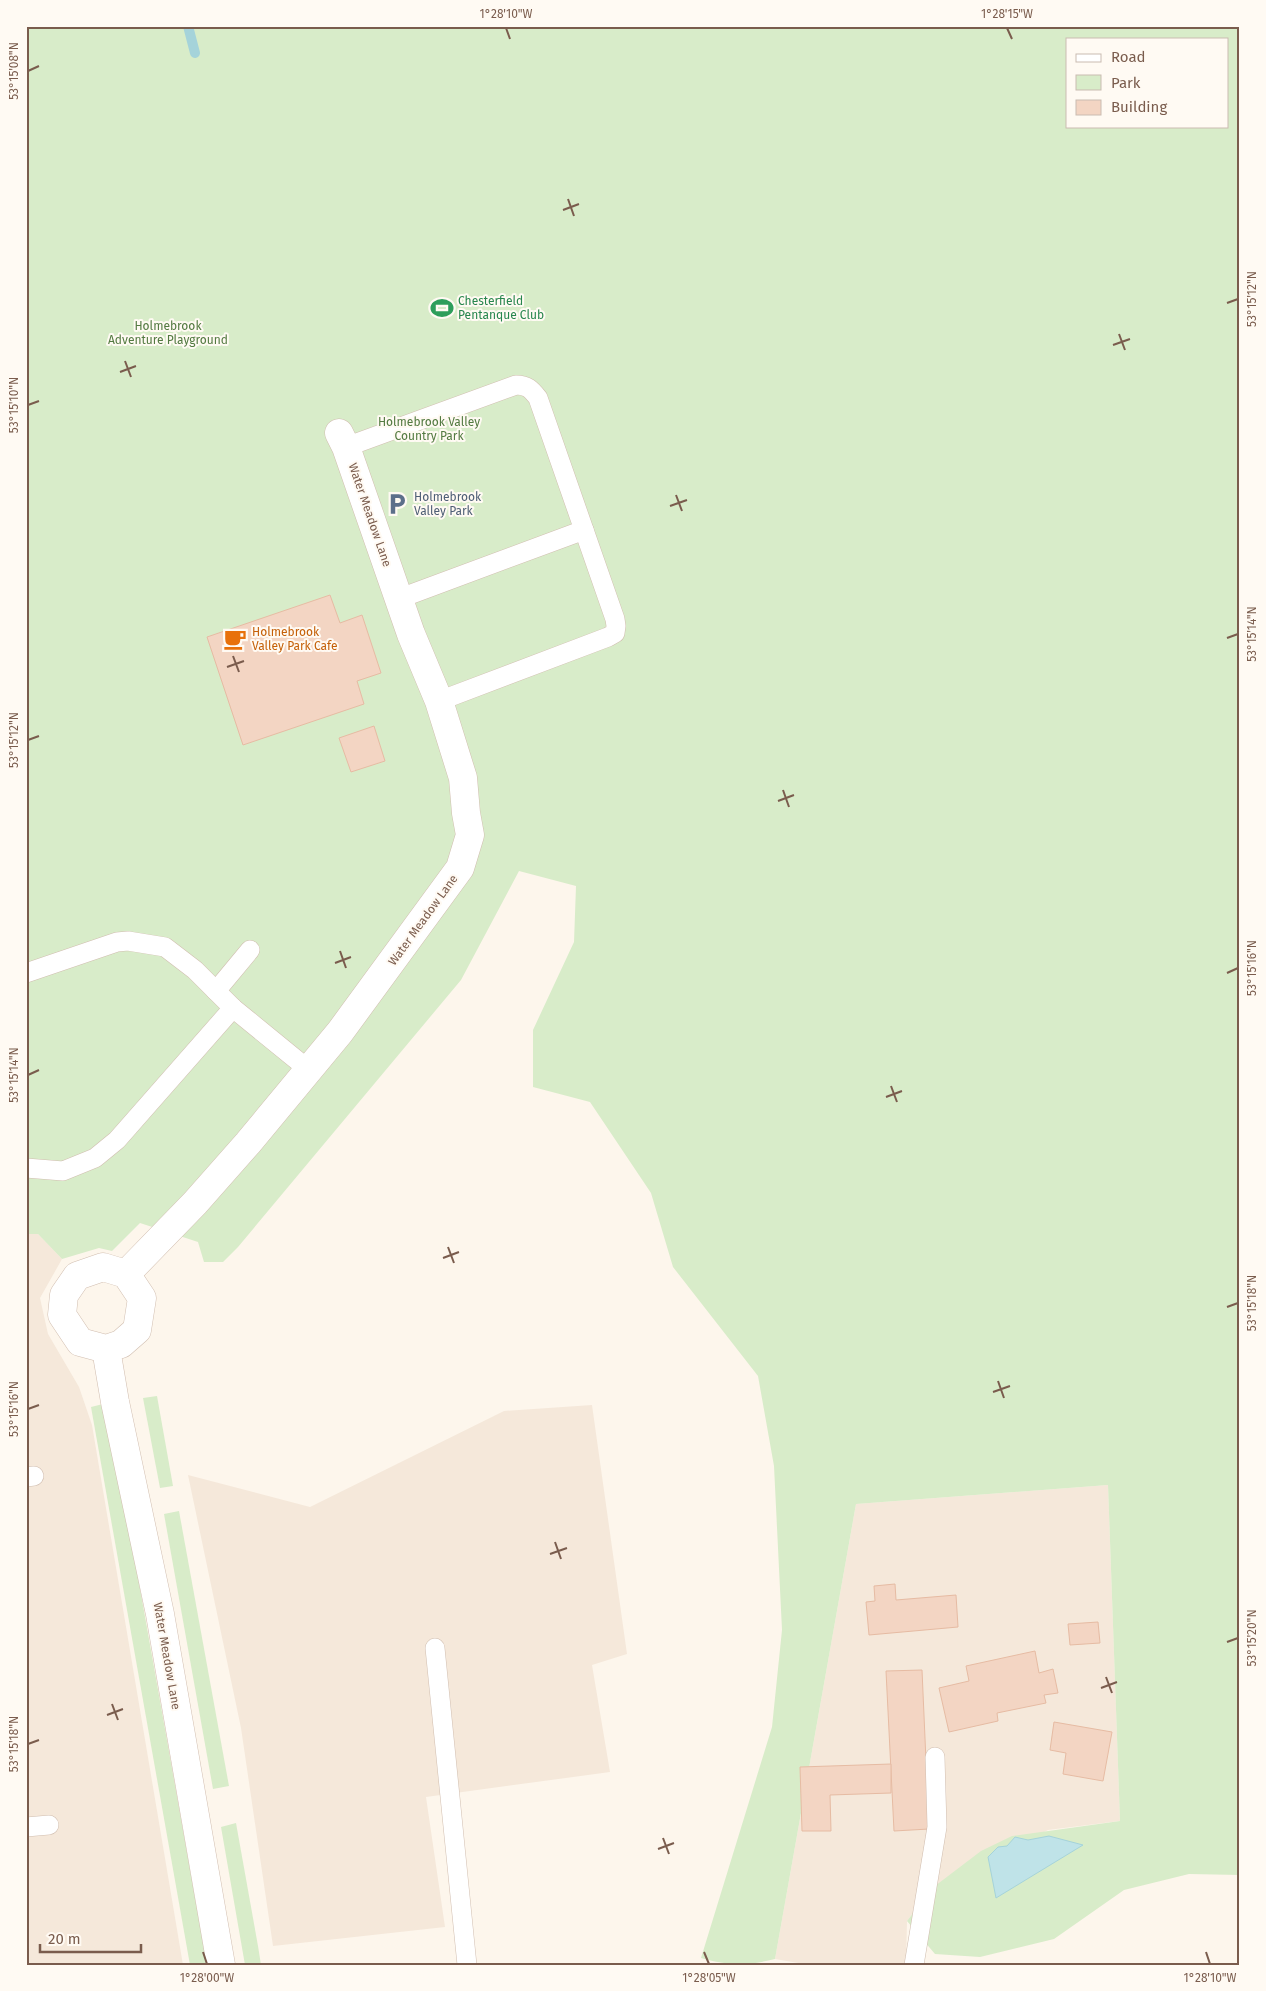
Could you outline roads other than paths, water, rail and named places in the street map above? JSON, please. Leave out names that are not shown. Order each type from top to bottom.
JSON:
[{"type":"street","name":"Water Meadow Lane","points":[[126,1274],[202,1196],[340,1032],[460,868],[470,835],[463,778],[440,701],[411,634],[343,440]]},
{"type":"street","points":[[103,1267],[126,1274],[142,1298],[137,1330],[121,1344],[106,1349],[80,1342],[62,1315],[64,1295],[77,1276],[103,1267]]},
{"type":"street","name":"Water Meadow Lane","points":[[106,1349],[115,1402],[160,1614],[220,1965]]},
{"type":"lane","points":[[343,440],[516,385],[525,385],[538,398],[615,619],[615,633],[440,701]]},
{"type":"lane","points":[[398,599],[584,530]]},
{"type":"lane","points":[[26,972],[117,942],[128,941],[165,947],[195,970],[233,1008],[309,1070]]},
{"type":"lane","points":[[216,991],[250,950]]},
{"type":"lane","points":[[26,1168],[63,1171],[95,1158],[117,1140],[233,1008]]},
{"type":"lane","points":[[435,1648],[467,1965]]},
{"type":"lane","points":[[914,1965],[937,1827],[935,1757]]},
{"type":"lane","points":[[26,1827],[49,1825]]},
{"type":"water","points":[[1049,1836],[1083,1845],[996,1898],[988,1857],[998,1847],[1007,1846],[1015,1837],[1028,1840]]},
{"type":"waterway","points":[[188,26],[195,53]]},
{"type":"place","name":"Chesterfield Pentanque Club","points":[[442,308]]},
{"type":"place","name":"Holmebrook Valley Park","points":[[397,504]]},
{"type":"place","name":"Holmebrook Valley Park Cafe","points":[[235,639]]},
{"type":"park label","name":"Holmebrook Adventure Playground","points":[[168,333]]},
{"type":"park label","name":"Holmebrook Valley Country Park","points":[[429,429]]}]
